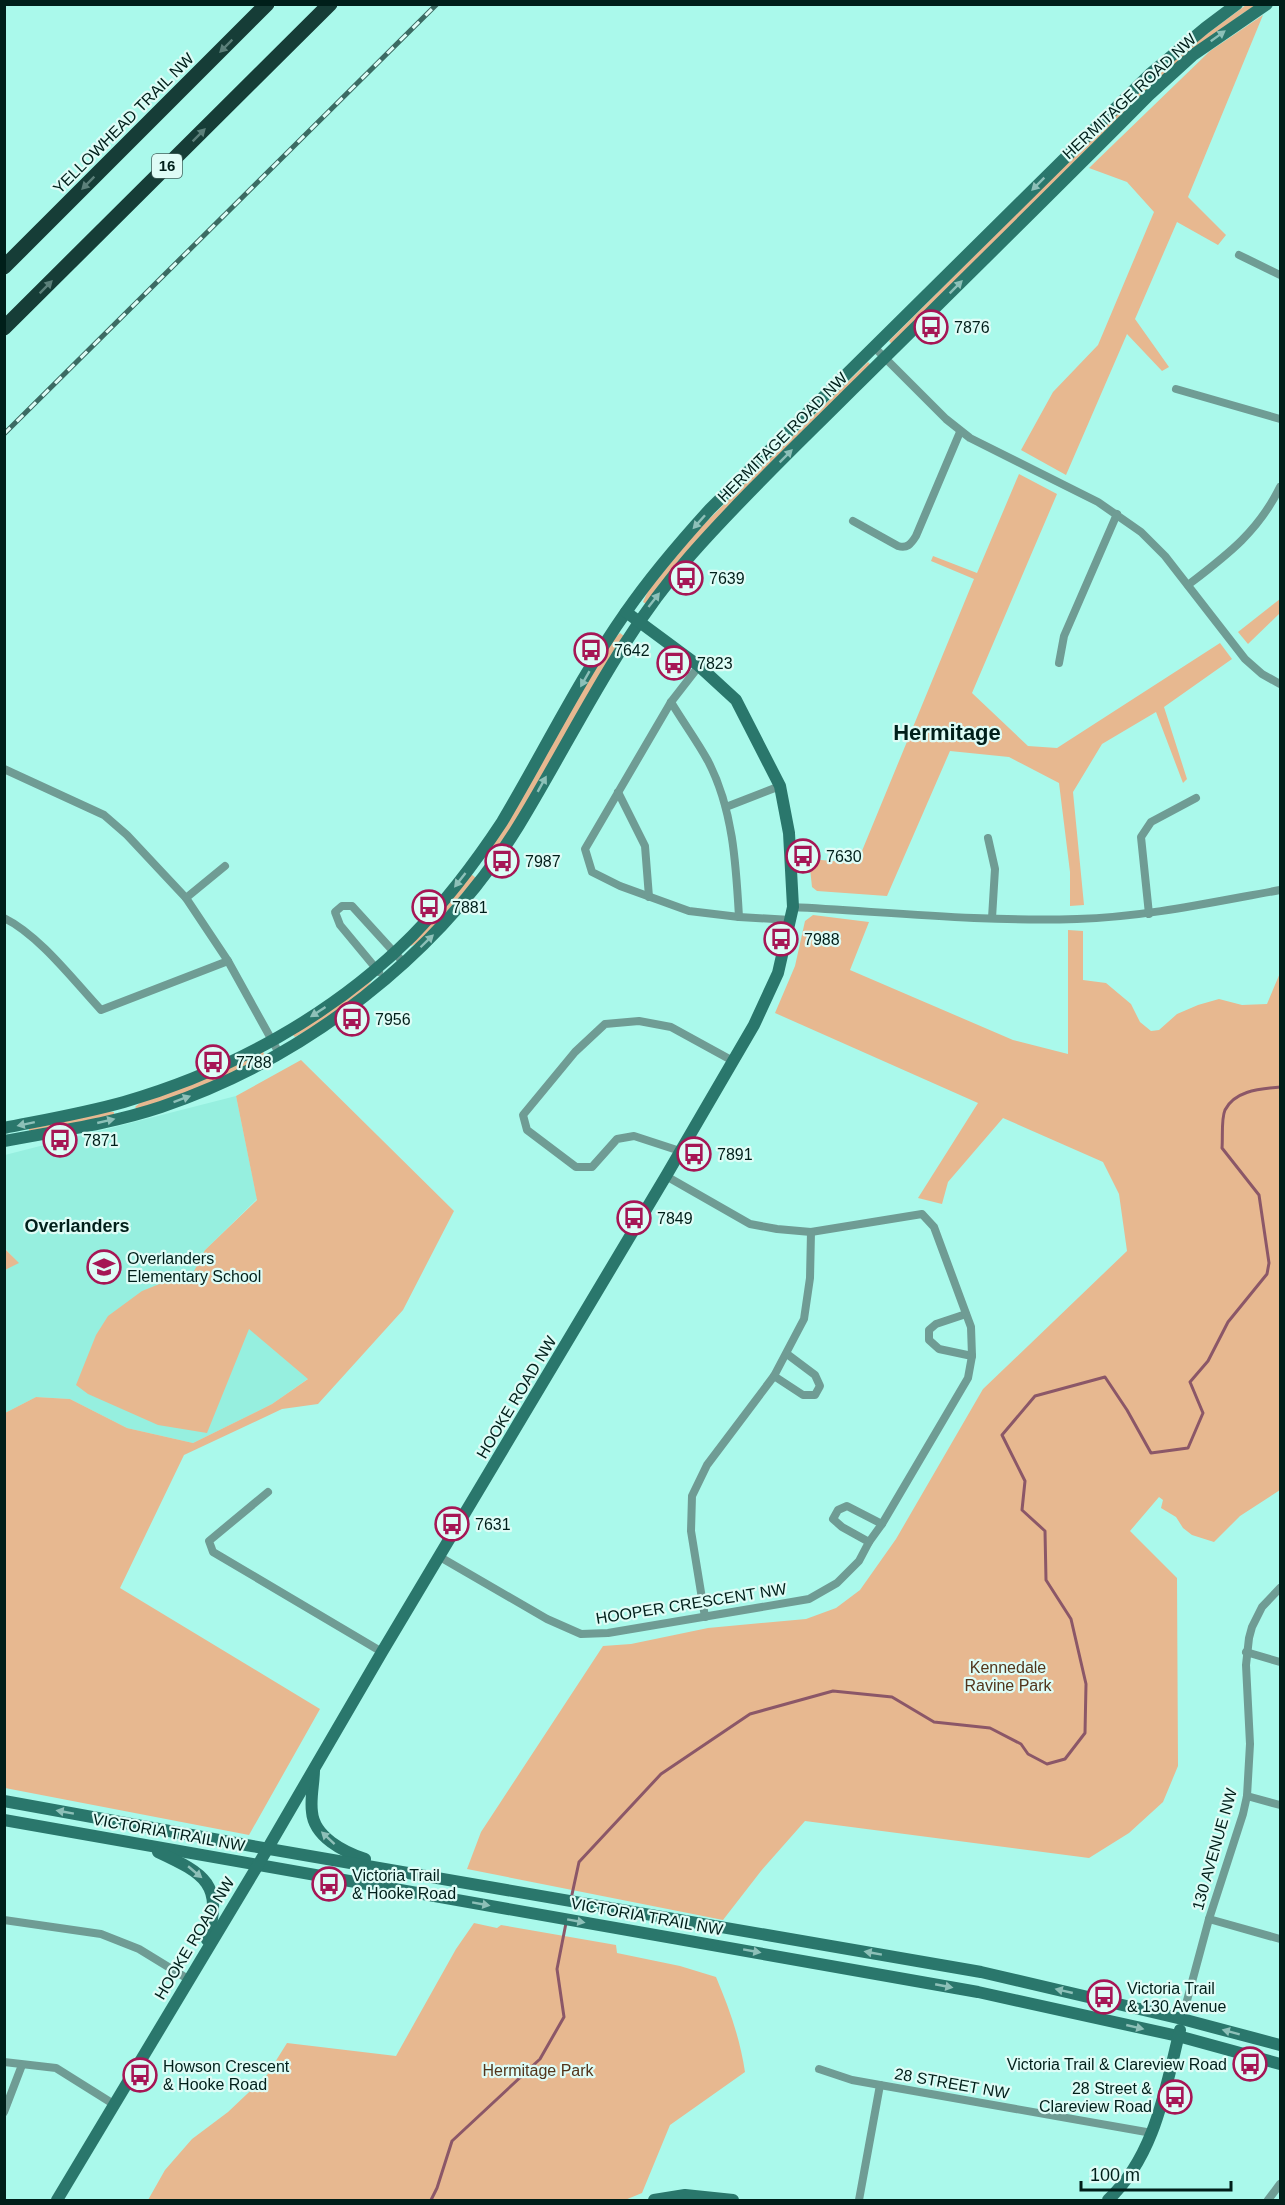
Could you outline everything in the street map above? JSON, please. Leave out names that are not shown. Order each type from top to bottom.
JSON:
[{"type":"highway","name":"YELLOWHEAD TRAIL NW","points":[[4,267],[267,4]]},
{"type":"highway","name":"16","points":[[4,328],[330,4]]},
{"type":"street","name":"HERMITAGE ROAD NW","points":[[5,1135],[124,1101],[210,1071],[273,1040],[324,1008],[394,952],[456,887],[490,840],[626,612],[666,560],[710,509],[1151,72],[1237,4]]},
{"type":"street","name":"HERMITAGE ROAD NW","points":[[5,1135],[83,1127],[159,1107],[222,1083],[303,1040],[349,1008],[403,962],[450,917],[507,844],[614,658],[638,622],[688,558],[721,522],[1168,77],[1219,36],[1267,4]]},
{"type":"street","points":[[1239,255],[1281,275]]},
{"type":"street","points":[[874,347],[960,432],[1098,502],[1151,541],[1245,659],[1262,674],[1281,684]]},
{"type":"street","points":[[1176,389],[1281,419]]},
{"type":"street","points":[[853,521],[898,546],[910,545],[916,536],[960,432]]},
{"type":"street","points":[[1188,585],[1249,535],[1281,487]]},
{"type":"street","points":[[1059,663],[1063,640],[1117,514]]},
{"type":"street","name":"HOOKE ROAD NW","points":[[57,2200],[268,1849],[382,1652],[666,1176],[754,1025],[778,973],[792,914],[789,833],[780,786],[736,700],[699,666],[626,612]]},
{"type":"street","points":[[699,666],[671,702],[585,849],[592,873],[649,897],[689,912],[739,917],[792,914],[1076,919],[1149,914],[1281,890]]},
{"type":"street","points":[[671,702],[708,762],[726,807],[736,864],[739,917]]},
{"type":"street","points":[[4,769],[104,814],[127,835],[186,898],[228,962],[279,1053]]},
{"type":"street","points":[[726,807],[780,786]]},
{"type":"street","points":[[618,792],[645,846],[649,897]]},
{"type":"street","points":[[1149,914],[1141,837],[1151,822],[1196,798]]},
{"type":"street","points":[[988,838],[994,869],[992,918]]},
{"type":"street","points":[[186,898],[225,866]]},
{"type":"street","points":[[384,979],[340,925],[335,912],[342,906],[352,906],[403,962]]},
{"type":"street","points":[[4,918],[15,923],[33,938],[101,1010],[228,962]]},
{"type":"street","points":[[680,1151],[634,1136],[617,1139],[592,1167],[576,1167],[527,1130],[523,1115],[575,1052],[605,1024],[639,1021],[671,1027],[733,1061]]},
{"type":"street","name":"HOOPER CRESCENT NW","points":[[440,1557],[547,1619],[581,1634],[608,1633],[809,1599],[837,1583],[859,1562],[869,1542],[882,1524],[968,1378],[972,1356],[970,1327],[934,1227],[922,1214],[811,1232],[750,1224],[666,1176]]},
{"type":"street","points":[[705,1617],[690,1531],[692,1496],[707,1465],[774,1376],[804,1319],[810,1278],[811,1232]]},
{"type":"street","points":[[966,1314],[936,1324],[929,1330],[929,1340],[939,1349],[972,1356]]},
{"type":"street","points":[[774,1376],[803,1395],[815,1395],[820,1386],[815,1375],[787,1354]]},
{"type":"street","points":[[268,1492],[210,1541],[213,1552],[382,1652]]},
{"type":"street","points":[[869,1542],[842,1527],[833,1519],[838,1510],[847,1506],[882,1524]]},
{"type":"street","name":"130 AVENUE NW","points":[[1182,2019],[1209,1919],[1247,1796],[1250,1744],[1246,1652],[1256,1618],[1269,1598],[1281,1588]]},
{"type":"street","points":[[1246,1652],[1281,1662]]},
{"type":"street","points":[[315,1768],[312,1812],[317,1828],[336,1846],[355,1856],[399,1870]]},
{"type":"street","points":[[1247,1796],[1281,1805]]},
{"type":"street","name":"VICTORIA TRAIL NW","points":[[4,1801],[981,1972],[1182,2019],[1281,2045]]},
{"type":"street","name":"VICTORIA TRAIL NW","points":[[4,1820],[978,1992],[1178,2036],[1281,2064]]},
{"type":"street","points":[[143,1845],[193,1868],[209,1888],[214,1911],[201,1957]]},
{"type":"street","points":[[1209,1919],[1281,1939]]},
{"type":"street","points":[[4,1920],[101,1934],[139,1949],[188,1979]]},
{"type":"street","points":[[1108,2200],[1132,2173],[1152,2133],[1165,2092],[1182,2019]]},
{"type":"street","points":[[4,2062],[56,2068],[115,2105]]},
{"type":"street","points":[[4,2112],[22,2065]]},
{"type":"street","name":"28 STREET NW","points":[[819,2069],[852,2080],[1152,2133]]},
{"type":"street","points":[[859,2200],[880,2085]]},
{"type":"street","points":[[1268,2200],[1281,2184]]},
{"type":"street","points":[[654,2200],[685,2195],[733,2200]]},
{"type":"shaded area","name":"Overlanders Elementary School","points":[[236,1096],[257,1199],[205,1250],[191,1280],[309,1378],[272,1404],[193,1443],[127,1428],[70,1399],[36,1397],[5,1413],[5,1270],[18,1263],[5,1248],[5,1155]]},
{"type":"green space","points":[[1246,5],[1257,5],[1240,15],[892,344],[889,341],[1177,56]]},
{"type":"green space","points":[[1263,15],[1188,197],[1226,235],[1218,245],[1177,222],[1135,319],[1169,367],[1162,371],[1127,334],[1066,475],[1021,450],[1053,392],[1098,345],[1154,212],[1127,182],[1089,168],[1210,51]]},
{"type":"green space","points":[[868,362],[871,365],[646,604],[643,602],[649,589],[696,532]]},
{"type":"green space","points":[[1019,474],[1057,494],[972,693],[1028,746],[1057,748],[1220,643],[1232,659],[1164,707],[1187,779],[1183,783],[1156,712],[1102,744],[1073,792],[1084,905],[1070,906],[1070,872],[1059,783],[1009,757],[950,751],[887,896],[817,891],[812,887],[809,859],[857,863],[974,579],[931,561],[933,556],[977,573]]},
{"type":"green space","points":[[1280,599],[1280,613],[1248,644],[1238,632]]},
{"type":"green space","points":[[620,633],[624,636],[509,832],[494,851],[491,849],[592,674]]},
{"type":"green space","points":[[471,874],[476,878],[421,941],[411,946],[408,944]]},
{"type":"green space","name":"Kennedale Ravine Park","points":[[813,915],[869,922],[850,970],[1013,1040],[1068,1054],[1068,930],[1083,931],[1083,980],[1106,983],[1131,1004],[1140,1022],[1151,1031],[1159,1030],[1177,1014],[1219,999],[1242,1005],[1267,1004],[1280,973],[1280,1490],[1240,1516],[1214,1542],[1192,1535],[1183,1528],[1176,1517],[1161,1508],[1163,1500],[1159,1497],[1130,1531],[1177,1578],[1178,1766],[1163,1802],[1129,1833],[1089,1858],[805,1821],[761,1871],[723,1920],[467,1869],[481,1832],[603,1646],[631,1644],[708,1628],[806,1619],[836,1608],[860,1590],[896,1539],[983,1389],[1127,1251],[1119,1194],[1103,1162],[1003,1118],[948,1182],[942,1204],[918,1198],[978,1103],[775,1013],[795,966],[805,921]]},
{"type":"green space","points":[[371,979],[366,989],[348,1005],[295,1037],[292,1034]]},
{"type":"green space","points":[[263,1051],[264,1054],[254,1062],[223,1078],[137,1109],[135,1107],[141,1102]]},
{"type":"green space","points":[[301,1060],[454,1211],[403,1310],[318,1404],[282,1409],[184,1455],[120,1588],[320,1709],[249,1835],[5,1788],[5,1413],[36,1397],[70,1399],[127,1428],[193,1443],[272,1404],[308,1379],[249,1329],[207,1433],[158,1425],[88,1394],[76,1385],[96,1335],[108,1316],[142,1291],[162,1283],[190,1279],[205,1250],[257,1200],[236,1096]]},
{"type":"green space","points":[[107,1111],[114,1112],[114,1115],[29,1132],[29,1128]]},
{"type":"green space","points":[[4,1248],[19,1263],[5,1270],[4,1270]]},
{"type":"green space","name":"Hermitage Park","points":[[474,1923],[497,1928],[501,1925],[616,1945],[617,1953],[680,1966],[716,1977],[733,2023],[745,2072],[670,2125],[642,2193],[625,2200],[148,2200],[165,2170],[192,2139],[228,2112],[267,2075],[287,2043],[396,2056],[456,1949]]},
{"type":"waterway","points":[[571,1899],[579,1862],[661,1774],[750,1714],[833,1691],[892,1697],[934,1722],[990,1728],[1021,1744],[1028,1754],[1047,1764],[1065,1759],[1085,1733],[1086,1684],[1071,1619],[1046,1580],[1045,1531],[1022,1510],[1025,1481],[1002,1435],[1035,1396],[1105,1377],[1151,1453],[1188,1448],[1203,1413],[1190,1382],[1208,1361],[1228,1322],[1267,1274],[1269,1263],[1259,1195],[1222,1148],[1225,1110],[1229,1103],[1242,1094],[1280,1087]]},
{"type":"waterway","points":[[431,2200],[452,2141],[540,2059],[564,2017],[557,1969],[566,1923]]},
{"type":"railway","points":[[4,434],[437,4]]},
{"type":"place","name":"7876","points":[[931,327]]},
{"type":"place","name":"7639","points":[[686,578]]},
{"type":"place","name":"7642","points":[[591,650]]},
{"type":"place","name":"7823","points":[[674,663]]},
{"type":"place","name":"7630","points":[[803,856]]},
{"type":"place","name":"7987","points":[[502,861]]},
{"type":"place","name":"7881","points":[[429,907]]},
{"type":"place","name":"7988","points":[[781,939]]},
{"type":"place","name":"7956","points":[[352,1019]]},
{"type":"place","name":"7788","points":[[213,1062]]},
{"type":"place","name":"7871","points":[[60,1140]]},
{"type":"place","name":"7891","points":[[694,1154]]},
{"type":"place","name":"7849","points":[[634,1218]]},
{"type":"place","name":"Overlanders Elementary School","points":[[104,1267]]},
{"type":"place","name":"7631","points":[[452,1524]]},
{"type":"place","name":"Victoria Trail & Hooke Road","points":[[329,1884]]},
{"type":"place","name":"Victoria Trail & 130 Avenue","points":[[1104,1997]]},
{"type":"place","name":"Victoria Trail & Clareview Road","points":[[1250,2064]]},
{"type":"place","name":"Howson Crescent & Hooke Road","points":[[140,2075]]},
{"type":"place","name":"28 Street & Clareview Road","points":[[1175,2097]]},
{"type":"district","name":"Hermitage","points":[[947,732]]},
{"type":"district","name":"Overlanders","points":[[77,1226]]}]
